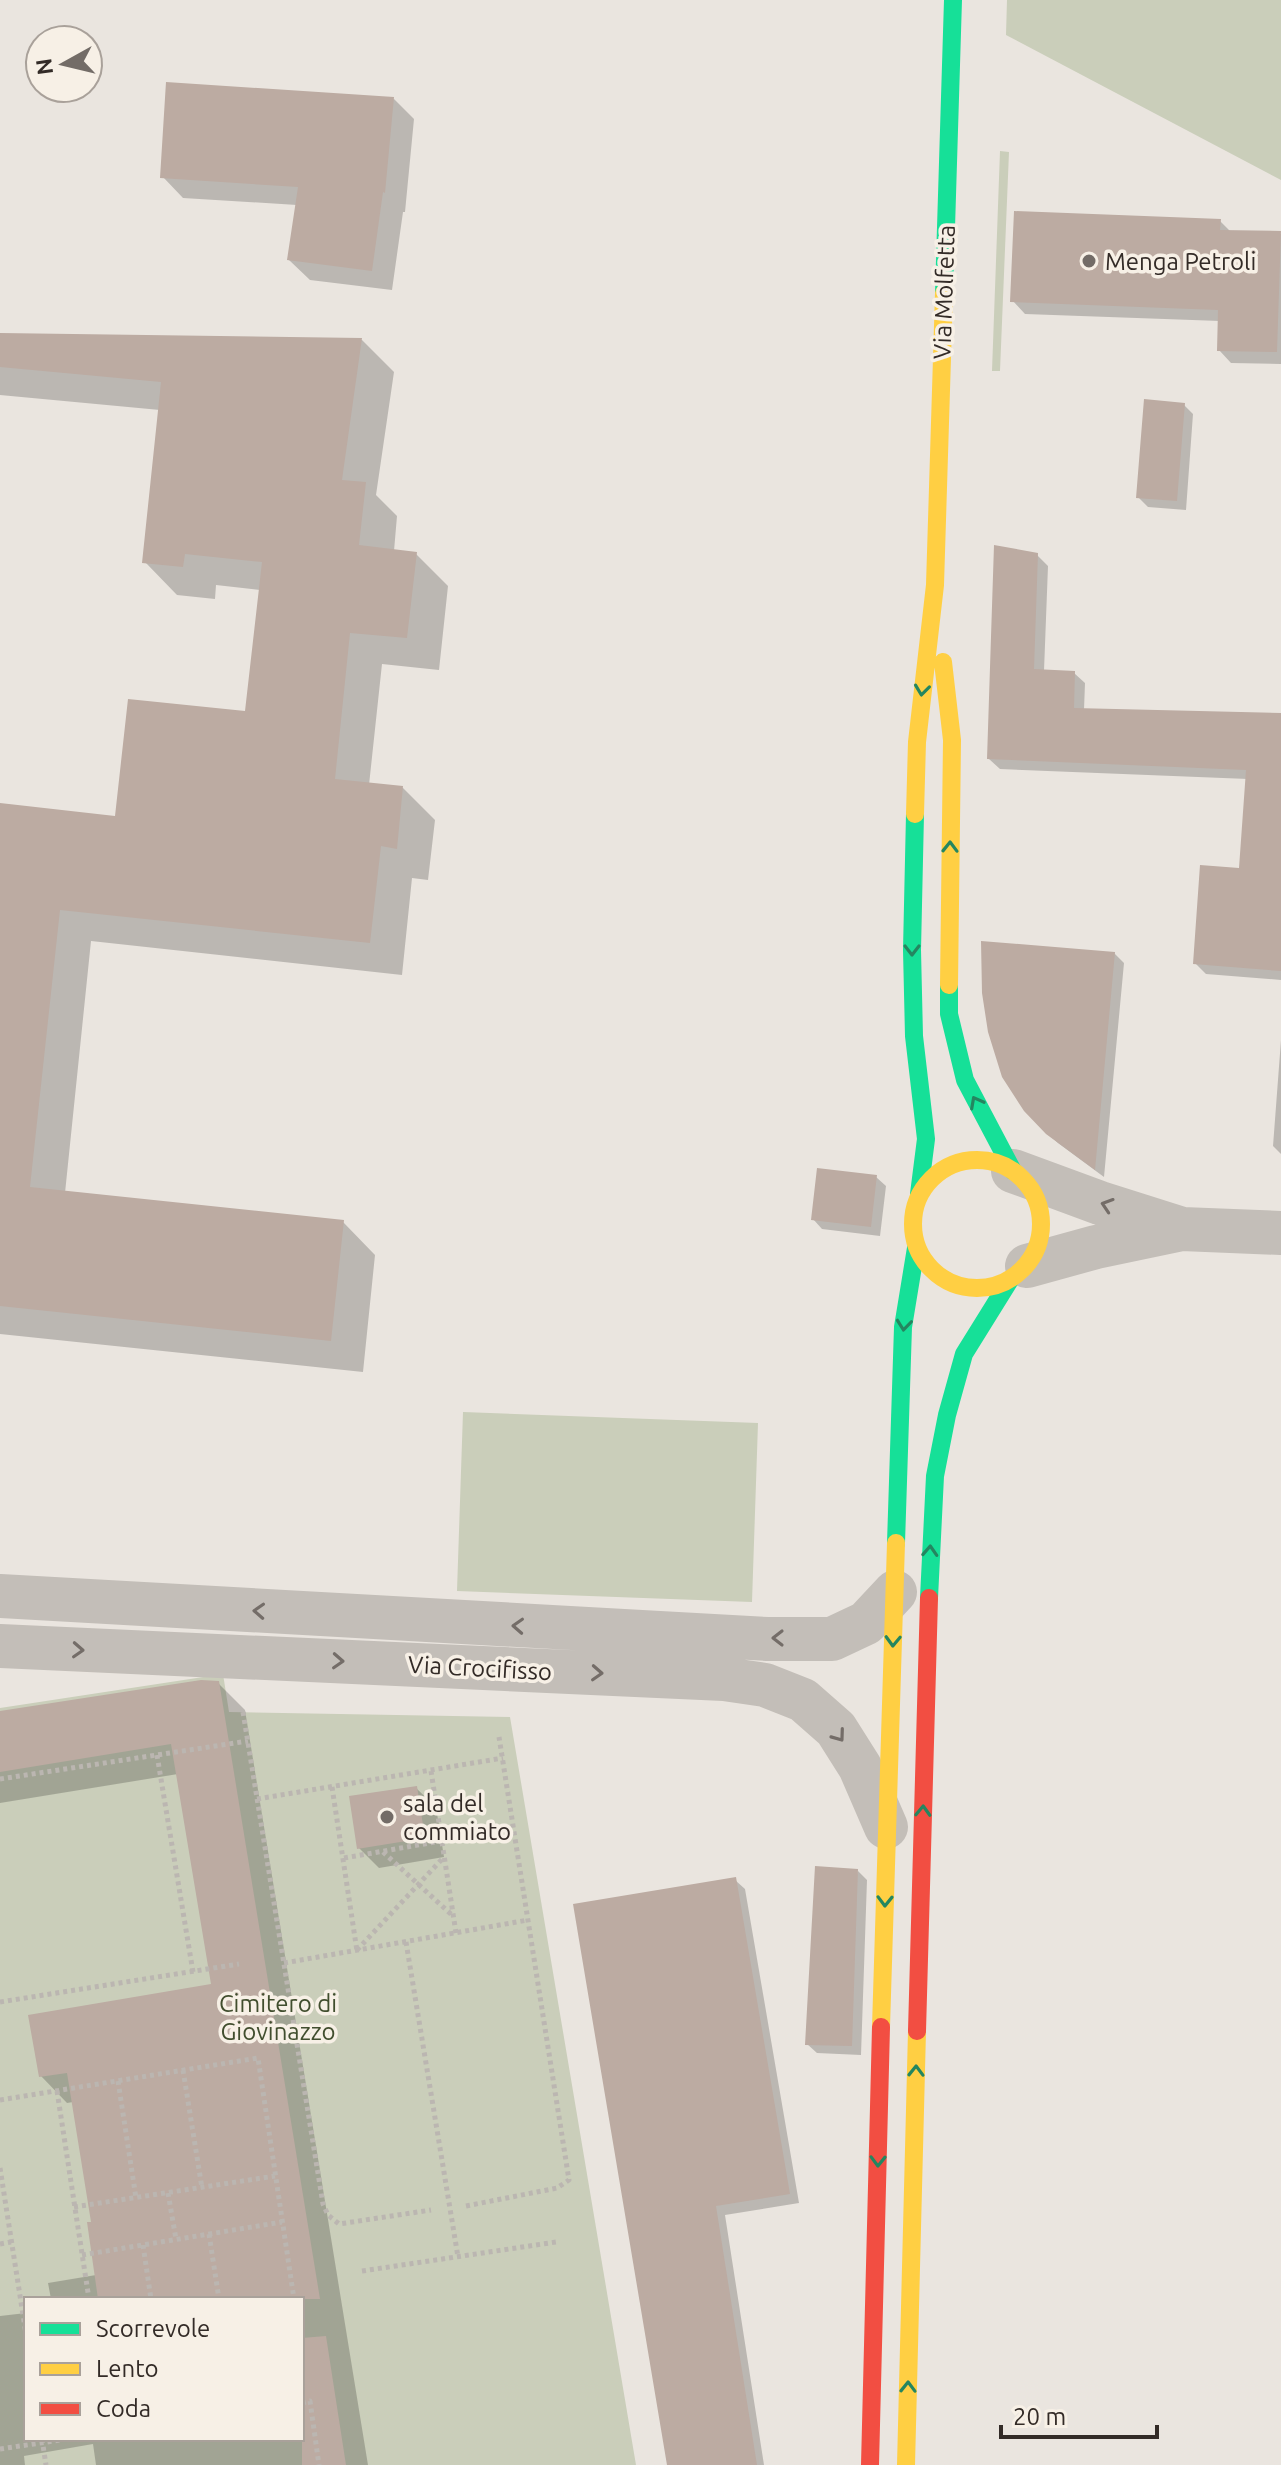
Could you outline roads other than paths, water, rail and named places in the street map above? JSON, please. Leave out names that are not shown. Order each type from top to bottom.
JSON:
[{"type":"main road","name":"Via Molfetta","points":[[935,585],[953,0]]},
{"type":"main road","points":[[935,585],[952,740],[949,1014],[965,1080],[1013,1171]]},
{"type":"main road","points":[[870,2465],[886,1827],[903,1327],[916,1248],[912,1221],[926,1139],[914,1036],[912,950],[917,742],[935,585]]},
{"type":"main road","points":[[906,2465],[930,1558],[935,1476],[947,1415],[964,1354],[1037,1247],[1041,1226],[1038,1205],[1028,1185],[1013,1171],[999,1164],[976,1160],[953,1164],[933,1176],[919,1194]]},
{"type":"main road","points":[[916,1248],[929,1268],[945,1282],[967,1288],[989,1288],[1019,1273]]},
{"type":"street","points":[[1013,1171],[1182,1229]]},
{"type":"street","points":[[1019,1273],[1096,1247],[1182,1229],[1281,1233]]},
{"type":"street","name":"Via Crocifisso","points":[[0,1596],[767,1639],[832,1639],[866,1623],[895,1592]]},
{"type":"street","name":"Via Crocifisso","points":[[0,1646],[724,1679],[765,1685],[803,1700],[836,1729],[860,1767],[886,1827]]},
{"type":"place","name":"Menga Petroli","points":[[1089,261]]},
{"type":"place","name":"sala del commiato","points":[[387,1817]]},
{"type":"park label","name":"Cimitero di Giovinazzo","points":[[278,2017]]}]
